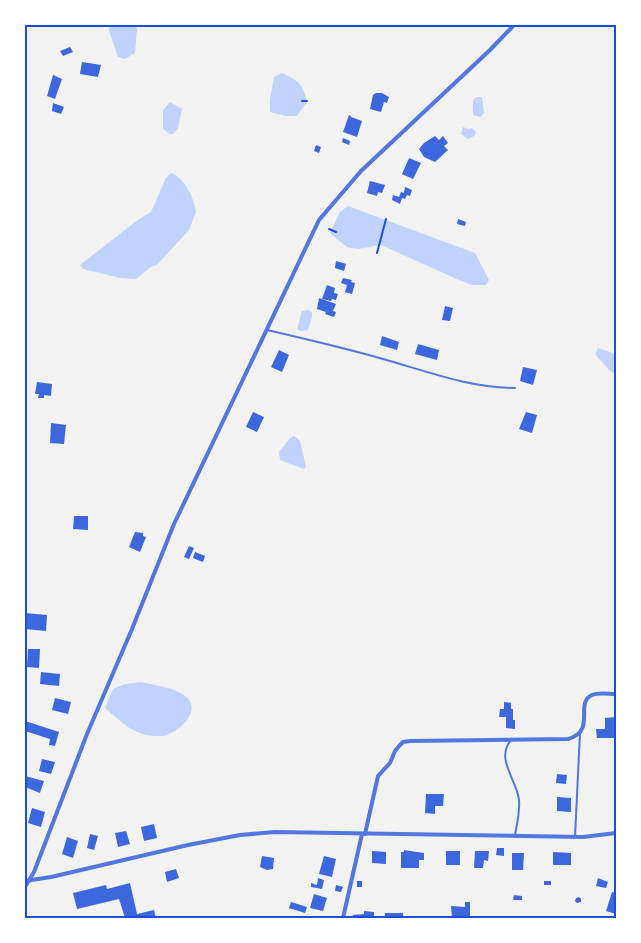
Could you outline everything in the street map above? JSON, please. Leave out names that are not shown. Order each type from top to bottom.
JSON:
[{"type":"street","points":[[25,887],[30,881],[87,734],[174,524],[319,220],[361,171],[490,50],[514,25]]},
{"type":"street","points":[[343,918],[378,776],[390,763],[395,751],[403,742],[568,739],[580,733],[583,728],[585,702],[588,698],[594,694],[616,694]]},
{"type":"street","points":[[25,881],[240,835],[275,832],[515,836],[575,836],[616,833]]},
{"type":"lane","points":[[267,330],[375,356],[462,381],[493,388],[515,388]]},
{"type":"lane","points":[[575,836],[580,733]]},
{"type":"lane","points":[[512,739],[504,758],[518,793],[519,802],[515,836]]},
{"type":"path","points":[[302,100],[307,100]]},
{"type":"path","points":[[377,253],[386,219]]},
{"type":"path","points":[[329,229],[336,232]]},
{"type":"water","points":[[110,25],[135,25],[137,29],[135,53],[125,59],[118,57],[109,31]]},
{"type":"water","points":[[282,73],[293,78],[304,91],[307,102],[297,116],[285,116],[270,112],[274,77]]},
{"type":"water","points":[[476,97],[482,97],[484,113],[481,117],[473,115],[473,100]]},
{"type":"water","points":[[170,102],[182,109],[178,128],[173,134],[163,129],[163,110]]},
{"type":"water","points":[[463,127],[472,128],[476,132],[474,136],[468,139],[461,134]]},
{"type":"water","points":[[171,173],[185,184],[196,212],[189,230],[157,265],[151,267],[136,279],[120,278],[83,269],[80,265],[139,219],[151,212],[166,178]]},
{"type":"water","points":[[348,206],[475,253],[489,280],[486,285],[472,285],[381,245],[358,249],[347,247],[330,233],[340,212]]},
{"type":"water","points":[[308,310],[312,312],[312,317],[308,330],[301,331],[297,329],[302,311]]},
{"type":"water","points":[[598,348],[616,354],[616,374],[610,371],[595,354]]},
{"type":"water","points":[[294,436],[300,441],[306,467],[304,469],[280,460],[279,452],[290,438]]},
{"type":"water","points":[[141,682],[171,689],[181,693],[190,701],[191,713],[178,729],[164,736],[147,735],[130,728],[105,708],[113,689],[125,684]]},
{"type":"building","points":[[70,47],[73,52],[63,56],[60,51]]},
{"type":"building","points":[[82,62],[101,65],[98,77],[80,74]]},
{"type":"building","points":[[53,75],[62,79],[55,99],[47,96]]},
{"type":"building","points":[[382,93],[389,97],[387,103],[384,102],[381,112],[370,109],[373,95]]},
{"type":"building","points":[[53,103],[64,107],[61,114],[52,111]]},
{"type":"building","points":[[349,115],[362,121],[357,137],[343,132]]},
{"type":"building","points":[[435,136],[439,140],[443,136],[448,143],[444,146],[448,150],[435,162],[424,157],[419,149],[424,143]]},
{"type":"building","points":[[343,138],[350,141],[349,145],[342,142]]},
{"type":"building","points":[[316,145],[321,147],[319,153],[314,151]]},
{"type":"building","points":[[409,158],[421,163],[413,179],[402,174]]},
{"type":"building","points":[[370,181],[385,185],[382,193],[378,192],[377,196],[367,193]]},
{"type":"building","points":[[405,187],[412,190],[410,196],[407,195],[405,199],[402,198],[400,204],[392,200],[393,195],[399,197],[401,192],[404,193]]},
{"type":"building","points":[[458,219],[466,222],[465,226],[457,224]]},
{"type":"building","points":[[336,261],[346,264],[344,271],[335,268]]},
{"type":"building","points":[[343,278],[352,280],[351,282],[355,283],[352,294],[345,292],[347,285],[341,283]]},
{"type":"building","points":[[327,285],[335,288],[334,293],[338,294],[336,300],[322,299]]},
{"type":"building","points":[[319,298],[336,304],[333,311],[336,312],[334,317],[317,309]]},
{"type":"building","points":[[445,306],[453,308],[450,321],[442,320]]},
{"type":"building","points":[[382,336],[399,342],[397,350],[380,345]]},
{"type":"building","points":[[418,344],[439,350],[437,360],[415,354]]},
{"type":"building","points":[[279,350],[289,355],[282,372],[271,367]]},
{"type":"building","points":[[523,367],[537,370],[533,385],[520,381]]},
{"type":"building","points":[[37,382],[52,384],[51,396],[44,395],[44,398],[38,398],[39,394],[35,394]]},
{"type":"building","points":[[253,412],[264,417],[257,432],[246,427]]},
{"type":"building","points":[[526,412],[537,415],[532,433],[519,429]]},
{"type":"building","points":[[51,423],[66,425],[64,444],[50,443]]},
{"type":"building","points":[[74,516],[88,516],[88,530],[73,529]]},
{"type":"building","points":[[135,532],[143,533],[143,536],[146,537],[140,552],[129,547]]},
{"type":"building","points":[[189,546],[194,548],[189,559],[184,557]]},
{"type":"building","points":[[195,552],[205,556],[203,562],[193,558]]},
{"type":"building","points":[[25,613],[47,615],[46,631],[25,629]]},
{"type":"building","points":[[28,649],[40,649],[39,668],[27,667]]},
{"type":"building","points":[[41,672],[60,674],[59,686],[40,684]]},
{"type":"building","points":[[55,698],[71,702],[68,714],[52,710]]},
{"type":"building","points":[[504,702],[511,703],[515,729],[506,728],[506,717],[499,717],[500,709],[504,709]]},
{"type":"building","points":[[616,717],[616,738],[597,738],[596,729],[605,729],[605,718]]},
{"type":"building","points":[[25,721],[59,732],[55,746],[49,745],[50,739],[25,731]]},
{"type":"building","points":[[42,759],[55,762],[51,774],[39,771]]},
{"type":"building","points":[[557,774],[567,775],[566,784],[556,783]]},
{"type":"building","points":[[25,776],[44,781],[40,793],[25,787]]},
{"type":"building","points":[[426,794],[444,794],[443,806],[435,806],[435,814],[425,813]]},
{"type":"building","points":[[557,797],[571,798],[571,812],[557,811]]},
{"type":"building","points":[[32,808],[45,812],[41,827],[28,823]]},
{"type":"building","points":[[154,824],[157,838],[144,841],[141,827]]},
{"type":"building","points":[[126,831],[130,844],[118,847],[115,833]]},
{"type":"building","points":[[90,834],[98,836],[94,850],[87,848]]},
{"type":"building","points":[[67,837],[78,841],[73,858],[62,854]]},
{"type":"building","points":[[497,848],[504,848],[504,856],[496,855]]},
{"type":"building","points":[[404,850],[424,853],[424,860],[419,860],[419,868],[401,868],[401,852],[404,852]]},
{"type":"building","points":[[372,851],[386,852],[386,864],[372,863]]},
{"type":"building","points":[[446,851],[460,851],[460,865],[446,865]]},
{"type":"building","points":[[475,851],[489,851],[488,861],[484,860],[483,868],[474,868]]},
{"type":"building","points":[[553,852],[571,853],[571,865],[553,865]]},
{"type":"building","points":[[512,853],[524,853],[523,870],[512,870]]},
{"type":"building","points":[[262,856],[274,858],[273,869],[267,870],[260,867]]},
{"type":"building","points":[[324,856],[336,859],[332,877],[319,874]]},
{"type":"building","points":[[176,869],[179,878],[167,882],[165,872]]},
{"type":"building","points":[[318,878],[324,880],[322,889],[311,887],[311,883],[317,885]]},
{"type":"building","points":[[598,878],[608,882],[606,888],[596,886]]},
{"type":"building","points":[[357,881],[362,881],[362,887],[357,887]]},
{"type":"building","points":[[544,881],[551,881],[551,885],[544,885]]},
{"type":"building","points":[[130,883],[137,914],[154,910],[156,918],[125,918],[119,899],[77,909],[73,893],[106,885],[107,889]]},
{"type":"building","points":[[336,885],[343,887],[341,892],[335,891]]},
{"type":"building","points":[[612,892],[616,893],[616,914],[606,911]]},
{"type":"building","points":[[314,894],[327,898],[323,911],[310,908]]},
{"type":"building","points":[[514,895],[522,896],[522,900],[513,900]]},
{"type":"building","points":[[579,897],[581,902],[577,903],[575,901],[576,898]]},
{"type":"building","points":[[291,902],[307,907],[305,913],[289,908]]},
{"type":"building","points":[[465,902],[470,902],[470,918],[452,918],[451,906],[465,907]]},
{"type":"building","points":[[364,911],[374,912],[374,918],[352,918],[353,915],[364,914]]},
{"type":"building","points":[[385,913],[403,913],[403,918],[385,918]]}]
